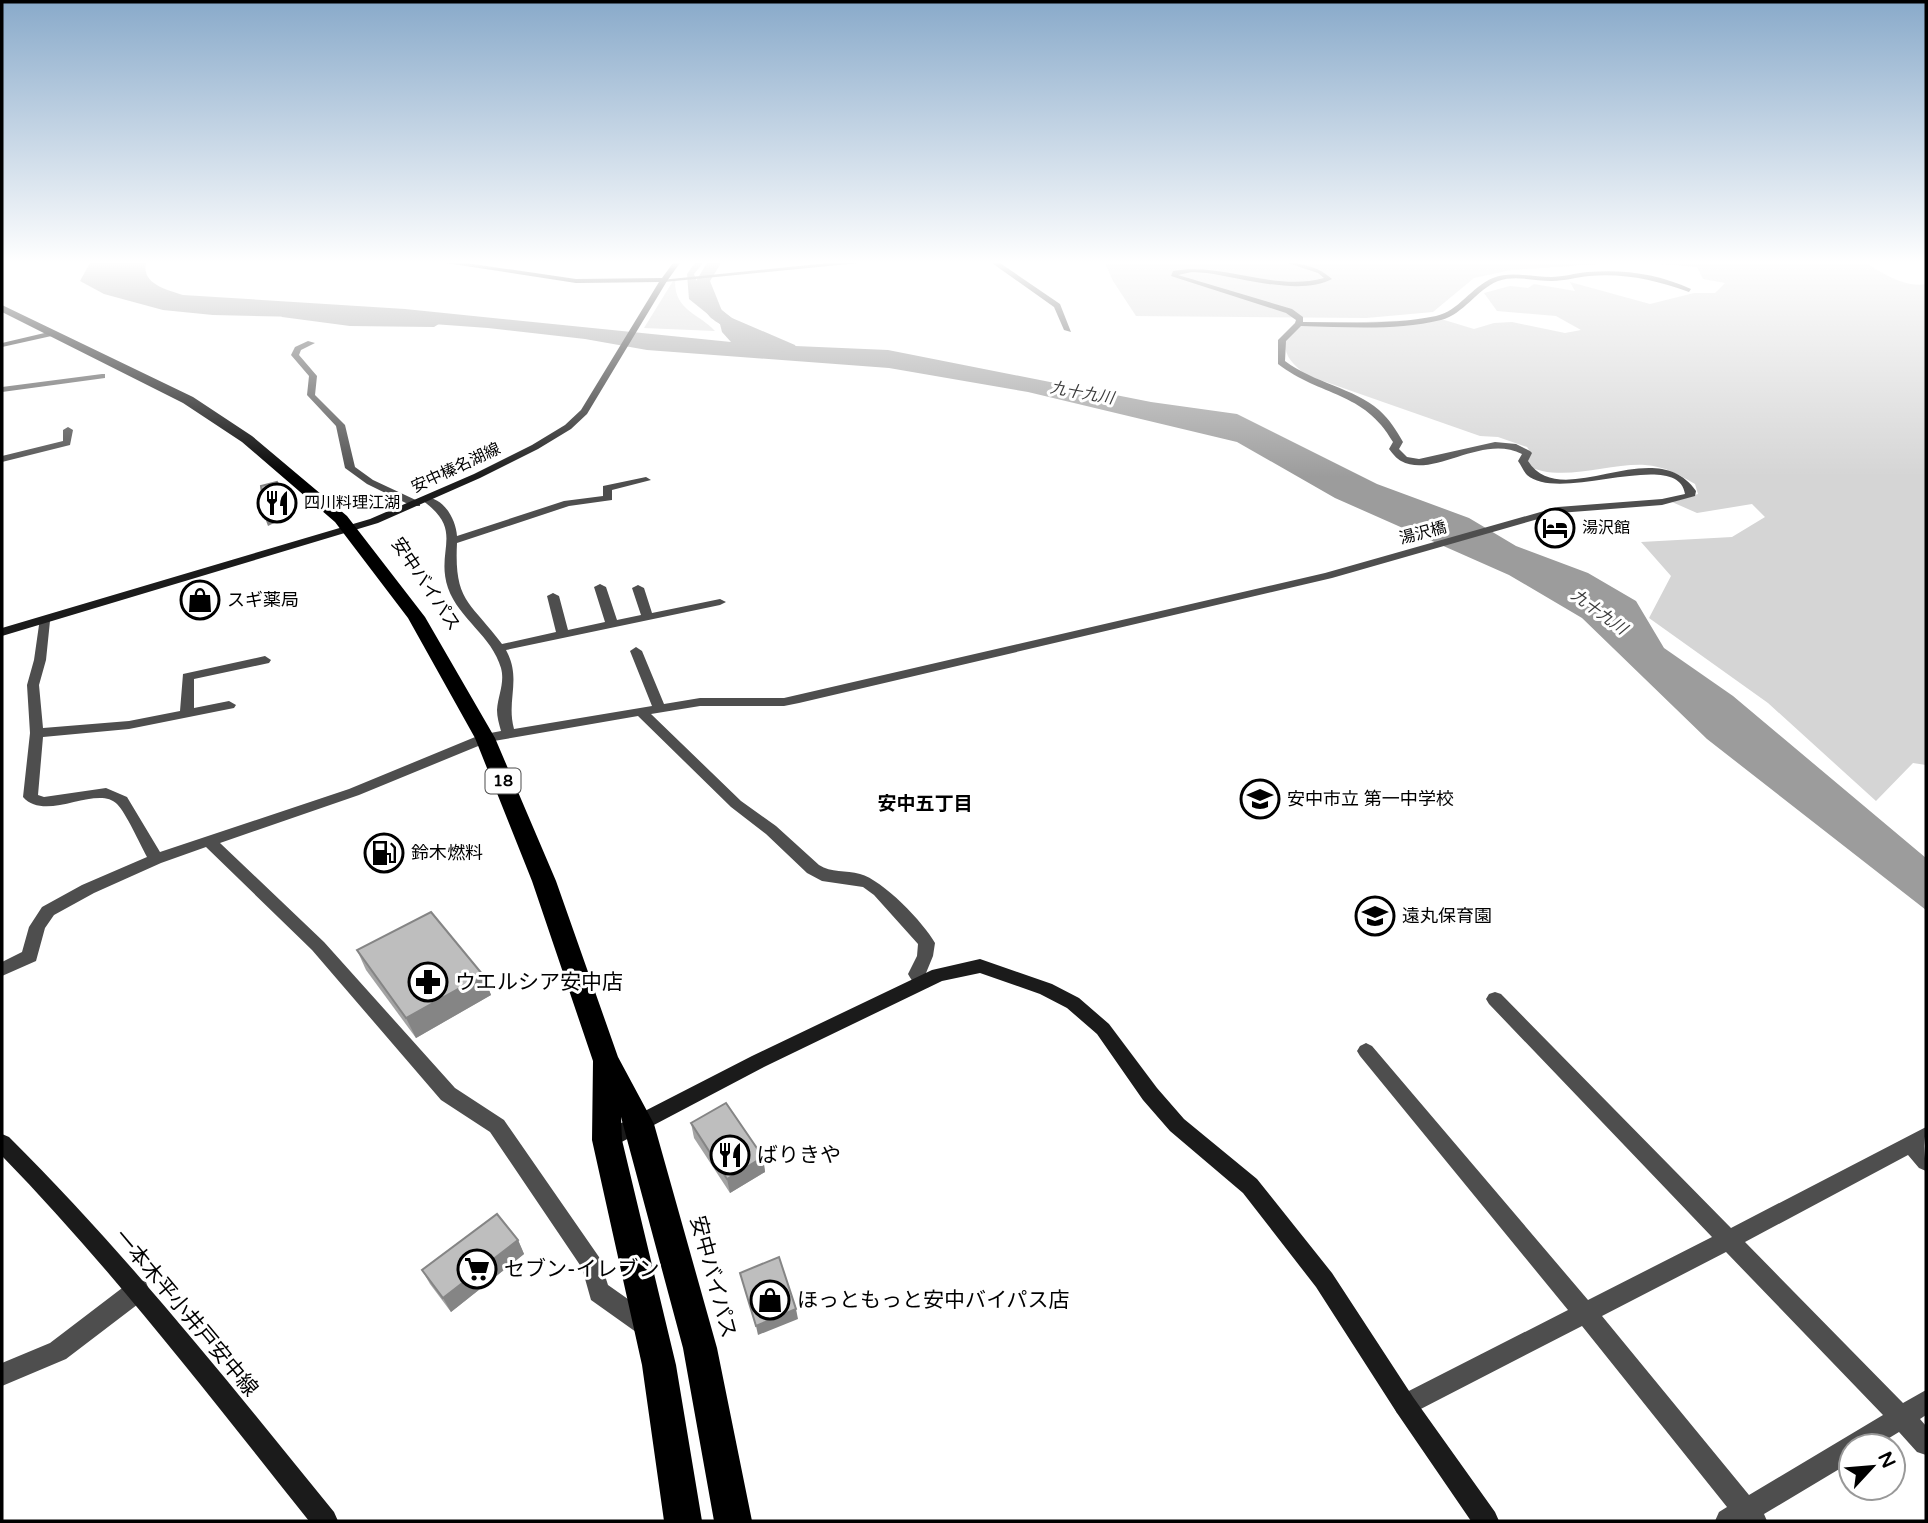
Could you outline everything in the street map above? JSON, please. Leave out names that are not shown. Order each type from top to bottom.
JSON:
[{"type":"highway","name":"安中バイパス","points":[[55,334],[188,400],[228,426],[301,483],[350,529],[416,617],[485,738],[544,881],[605,1058],[623,1132],[651,1329],[683,1521]]},
{"type":"highway","name":"安中バイパス","points":[[623,1132],[700,1348],[733,1521]]},
{"type":"main road","points":[[2,345],[48,334]]},
{"type":"main road","name":"安中榛名湖線","points":[[2,632],[350,529],[421,502],[557,434],[584,412],[630,334]]},
{"type":"main road","points":[[623,1132],[759,1061],[938,975],[980,966],[1046,989],[1073,1003],[1103,1029],[1150,1094],[1177,1125],[1250,1186],[1324,1280],[1405,1405],[1486,1521]]},
{"type":"main road","name":"一本木平小井戸安中線","points":[[2,1143],[37,1177],[138,1290],[325,1521]]},
{"type":"street","name":"湯沢橋","points":[[2,970],[30,956],[37,927],[48,911],[88,890],[156,859],[354,792],[485,738],[700,702],[783,702],[799,699],[1331,575],[1524,522],[1558,510],[1662,502],[1689,496],[1691,491],[1674,475],[1653,470],[1576,481],[1538,477],[1527,472],[1524,467],[1523,461],[1527,453],[1506,443],[1495,443],[1442,458],[1420,461],[1398,456],[1394,449],[1398,442],[1395,435],[1366,404],[1352,395],[1303,379],[1281,362],[1282,340],[1288,334]]},
{"type":"street","points":[[311,343],[299,349],[295,355],[313,376],[311,395],[340,425],[350,468],[370,482],[441,509],[454,541],[454,588],[499,648],[509,671],[504,713],[508,734]]},
{"type":"street","points":[[2,390],[102,376]]},
{"type":"street","points":[[2,460],[67,443],[68,430]]},
{"type":"street","points":[[454,541],[568,503],[608,498],[607,488],[646,480]]},
{"type":"street","points":[[600,587],[612,625]]},
{"type":"street","points":[[638,589],[648,617]]},
{"type":"street","points":[[553,596],[563,635]]},
{"type":"street","points":[[499,648],[720,602]]},
{"type":"street","points":[[44,621],[40,660],[33,685],[37,733],[30,797],[43,802],[106,793],[116,795],[122,800],[156,859]]},
{"type":"street","points":[[636,651],[659,708]]},
{"type":"street","points":[[187,714],[188,677],[265,660]]},
{"type":"street","points":[[37,733],[129,725],[229,705]]},
{"type":"street","points":[[640,711],[736,804],[771,830],[813,869],[822,875],[858,879],[880,891],[926,943],[925,956],[917,974],[923,982]]},
{"type":"street","points":[[208,840],[318,946],[448,1094],[497,1126],[591,1264],[599,1292],[651,1329]]},
{"type":"street","points":[[1495,999],[1926,1443]]},
{"type":"street","points":[[1366,1051],[1585,1313],[1743,1518],[1837,1457]]},
{"type":"street","points":[[1405,1405],[1728,1240],[1918,1139],[1926,1162]]},
{"type":"street","points":[[2,1375],[58,1351],[138,1290]]},
{"type":"street","points":[[1878,1432],[1926,1402]]},
{"type":"shaded area","points":[[1286,334],[1926,334],[1926,765],[1913,763],[1876,801],[1768,703],[1649,618],[1671,576],[1641,542],[1732,537],[1765,517],[1752,504],[1697,513],[1672,502],[1698,494],[1695,484],[1659,467],[1630,465],[1566,473],[1536,469],[1522,463],[1531,453],[1527,447],[1498,437],[1480,436],[1306,375],[1292,362],[1285,341]]},
{"type":"water","name":"九十九川","points":[[542,334],[653,334],[731,342],[724,334],[756,334],[772,345],[888,350],[1151,402],[1237,414],[1377,484],[1469,518],[1516,546],[1588,573],[1636,601],[1664,648],[1733,696],[1926,858],[1926,910],[1707,739],[1582,618],[1509,575],[1335,498],[1237,442],[1028,392],[889,368],[647,350]]},
{"type":"building","name":"四川料理江湖","points":[[277,482],[291,505],[265,518],[261,486]]},
{"type":"building","name":"ウエルシア安中店","points":[[431,912],[483,975],[406,1018],[357,950]]},
{"type":"building","name":"ばりきや","points":[[726,1103],[763,1157],[727,1179],[691,1123]]},
{"type":"building","points":[[497,1214],[518,1240],[443,1298],[422,1270]]},
{"type":"building","name":"ほっともっと安中バイパス店","points":[[779,1257],[796,1309],[756,1326],[740,1273]]},
{"type":"waterway","points":[[755,334],[789,349]]},
{"type":"place","name":"四川料理江湖","points":[[277,503]]},
{"type":"place","name":"湯沢館","points":[[1555,528]]},
{"type":"place","name":"スギ薬局","points":[[200,600]]},
{"type":"place","name":"安中市立 第一中学校","points":[[1260,799]]},
{"type":"place","name":"鈴木燃料","points":[[384,853]]},
{"type":"place","name":"遠丸保育園","points":[[1375,916]]},
{"type":"place","name":"ウエルシア安中店","points":[[428,982]]},
{"type":"place","name":"ばりきや","points":[[730,1155]]},
{"type":"place","name":"セブン-イレブン","points":[[477,1269]]},
{"type":"place","name":"ほっともっと安中バイパス店","points":[[770,1300]]},
{"type":"district","name":"安中五丁目","points":[[925,804]]}]
